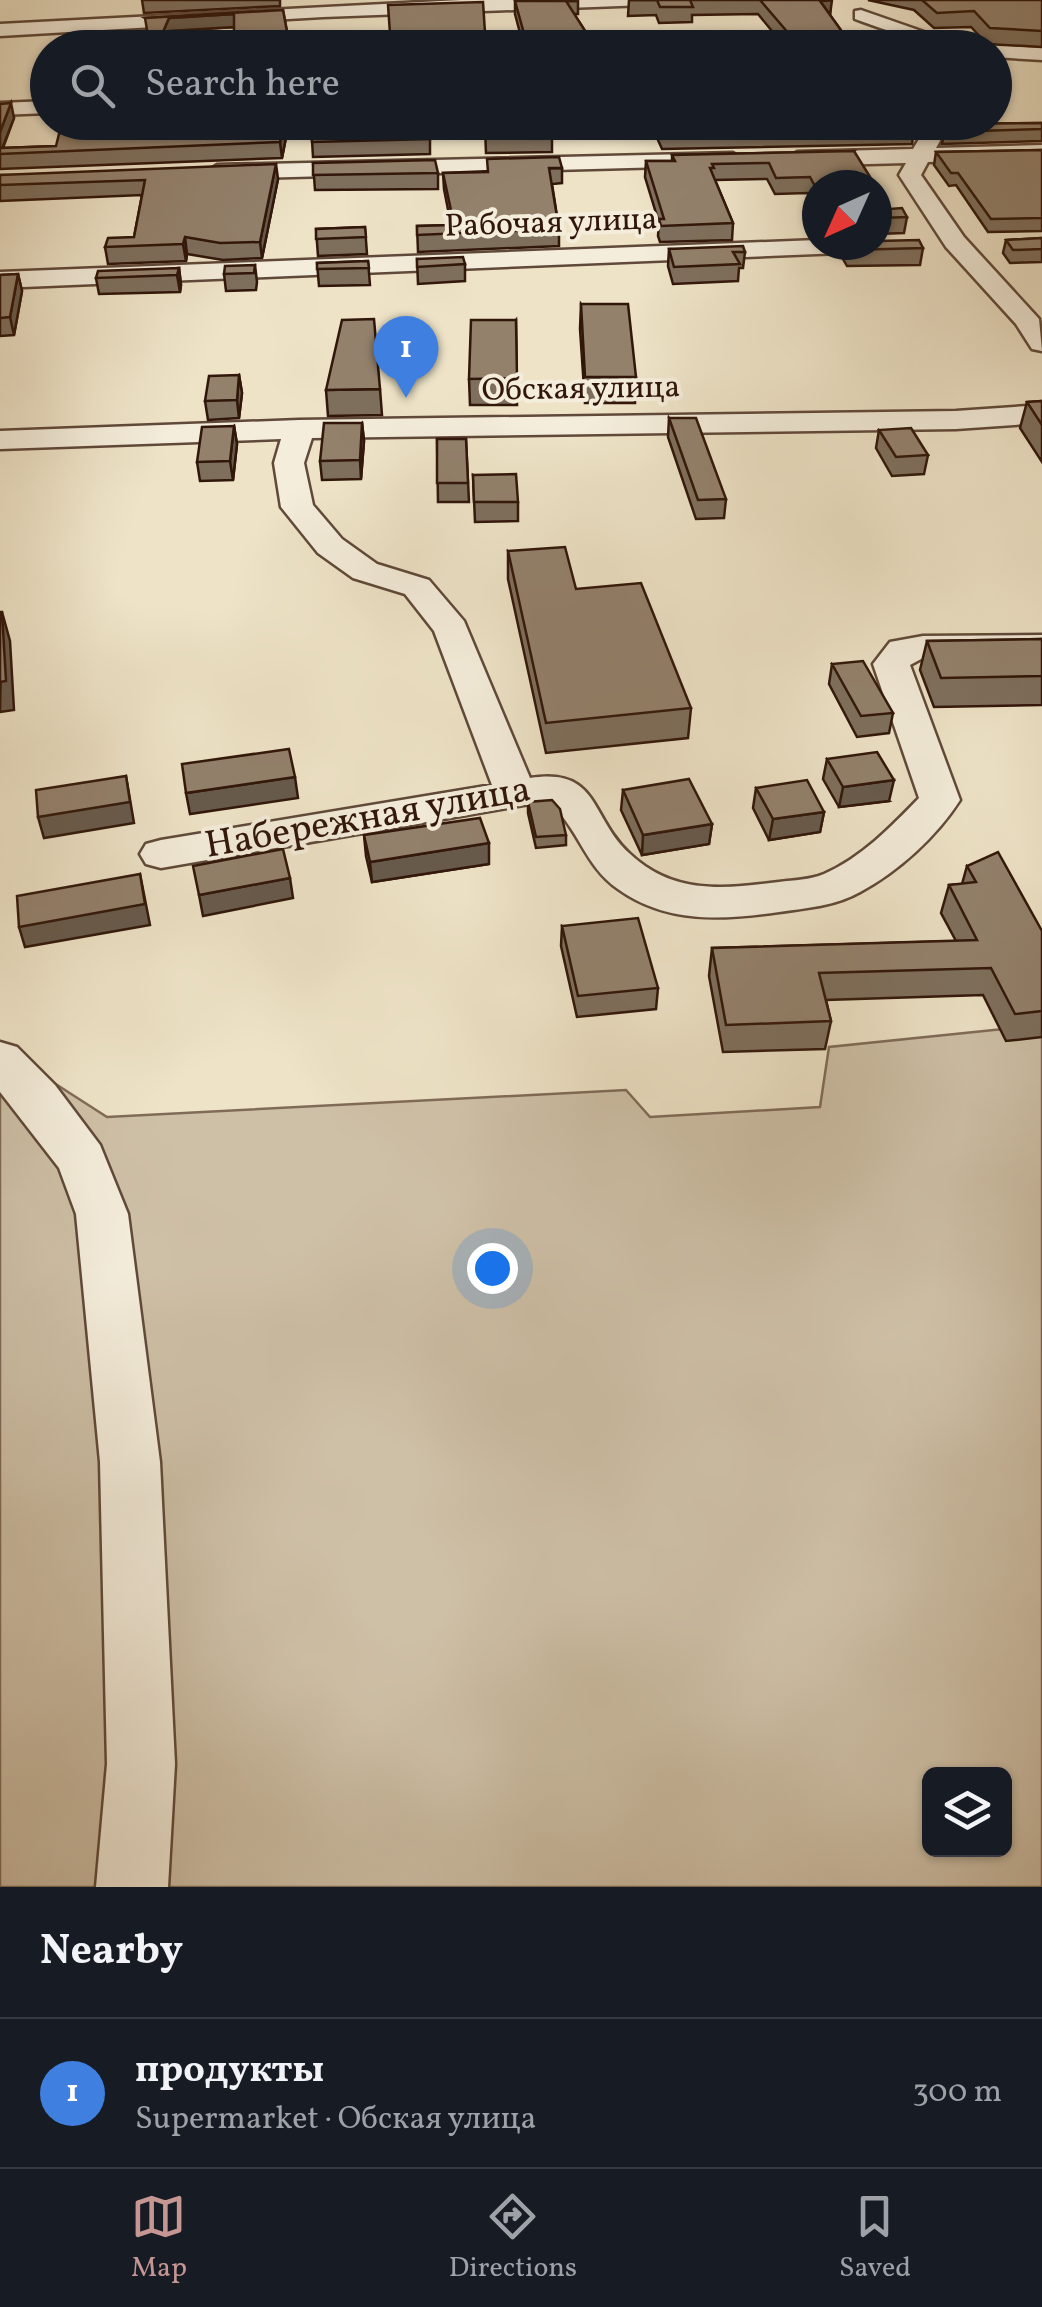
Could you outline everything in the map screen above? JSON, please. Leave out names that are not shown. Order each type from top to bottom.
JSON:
[{"type":"street","points":[[0,30],[298,23],[351,7],[646,0]]},
{"type":"street","points":[[841,0],[862,15],[900,30]]},
{"type":"street","points":[[862,15],[870,30]]},
{"type":"street","points":[[1012,52],[1042,54]]},
{"type":"street","points":[[0,109],[30,108]]},
{"type":"street","points":[[930,140],[910,174],[956,242],[1026,319],[1042,344]]},
{"type":"street","points":[[195,172],[1042,152]]},
{"type":"street","points":[[897,244],[990,241]]},
{"type":"street","name":"Рабочая улица","points":[[0,280],[802,248]]},
{"type":"street","name":"Обская улица","points":[[0,440],[299,429],[956,420],[1042,414]]},
{"type":"street","points":[[299,429],[289,463],[297,507],[330,546],[365,571],[417,587],[435,607],[451,629],[515,792]]},
{"type":"street","name":"Набережная улица","points":[[161,854],[554,787],[573,796],[610,860],[644,887],[659,893],[689,904],[735,904],[826,890],[862,870],[918,825],[940,800],[890,664],[904,650],[923,647],[1042,646]]},
{"type":"street","points":[[0,1060],[37,1099],[82,1160],[102,1214],[130,1462],[142,1764],[132,1887]]},
{"type":"shaded area","points":[[1042,1025],[1042,1887],[0,1887],[0,1091],[51,1081],[107,1117],[626,1090],[650,1117],[820,1107],[829,1047]]},
{"type":"building","points":[[657,0],[690,0],[693,7],[660,7]]},
{"type":"building","points":[[760,0],[831,0],[820,1],[841,30],[786,30]]},
{"type":"building","points":[[922,0],[1042,0],[1042,31],[990,28],[974,11],[937,13]]},
{"type":"building","points":[[515,1],[566,1],[585,30],[523,30]]},
{"type":"building","points":[[483,2],[485,30],[390,30],[388,5]]},
{"type":"building","points":[[283,10],[287,30],[234,30],[234,14],[169,18],[164,30],[147,30],[145,18]]},
{"type":"building","points":[[11,103],[0,132],[0,104]]},
{"type":"building","points":[[1012,123],[1042,123],[1042,129],[1012,130]]},
{"type":"building","points":[[58,140],[280,140],[0,154],[0,148],[56,146]]},
{"type":"building","points":[[312,140],[391,140],[312,142]]},
{"type":"building","points":[[1042,150],[1042,218],[991,219],[958,173],[951,173],[936,152]]},
{"type":"building","points":[[854,151],[866,170],[802,170],[802,177],[776,178],[769,163],[712,164],[714,168],[710,168],[733,223],[661,226],[659,219],[664,219],[646,161],[675,161],[672,155]]},
{"type":"building","points":[[559,157],[562,168],[549,168],[559,229],[417,235],[417,226],[454,225],[455,229],[443,173],[488,172],[487,159]]},
{"type":"building","points":[[435,160],[438,173],[313,175],[313,163]]},
{"type":"building","points":[[276,164],[260,242],[220,243],[185,237],[183,244],[105,247],[108,238],[134,237],[145,180],[0,185],[0,175]]},
{"type":"building","points":[[902,208],[907,217],[892,218],[892,209]]},
{"type":"building","points":[[365,227],[366,237],[316,239],[316,229]]},
{"type":"building","points":[[1042,238],[1042,249],[1013,250],[1006,240]]},
{"type":"building","points":[[919,240],[923,248],[892,249],[892,241]]},
{"type":"building","points":[[743,246],[745,252],[733,252],[740,264],[674,267],[669,249]]},
{"type":"building","points":[[463,257],[465,264],[417,267],[417,259]]},
{"type":"building","points":[[368,261],[369,268],[317,269],[317,263]]},
{"type":"building","points":[[255,265],[254,273],[224,274],[225,266]]},
{"type":"building","points":[[179,268],[177,275],[96,278],[98,271]]},
{"type":"building","points":[[18,274],[10,317],[0,318],[0,275]]},
{"type":"building","points":[[581,304],[628,304],[636,377],[585,377]]},
{"type":"building","points":[[374,319],[380,389],[326,390],[342,320]]},
{"type":"building","points":[[471,320],[516,320],[517,378],[469,379]]},
{"type":"building","points":[[239,375],[237,400],[205,401],[209,376]]},
{"type":"building","points":[[1042,401],[1042,425],[1027,402]]},
{"type":"building","points":[[669,418],[696,418],[726,499],[698,500]]},
{"type":"building","points":[[324,423],[362,423],[360,460],[320,461]]},
{"type":"building","points":[[234,426],[230,461],[197,462],[202,427]]},
{"type":"building","points":[[911,428],[928,455],[896,457],[879,430]]},
{"type":"building","points":[[437,439],[466,439],[468,483],[437,483]]},
{"type":"building","points":[[516,474],[518,502],[474,502],[473,475]]},
{"type":"building","points":[[565,547],[576,589],[641,583],[691,708],[546,723],[508,551]]},
{"type":"building","points":[[0,612],[6,681],[0,682]]},
{"type":"building","points":[[1042,639],[1042,676],[941,678],[927,641]]},
{"type":"building","points":[[863,661],[893,713],[861,716],[832,664]]},
{"type":"building","points":[[289,749],[295,777],[186,793],[182,764]]},
{"type":"building","points":[[877,752],[894,780],[843,787],[827,759]]},
{"type":"building","points":[[126,776],[130,802],[38,817],[36,790]]},
{"type":"building","points":[[689,779],[712,824],[643,835],[623,790]]},
{"type":"building","points":[[807,780],[824,812],[773,819],[756,788]]},
{"type":"building","points":[[552,800],[560,809],[566,835],[536,837],[528,802]]},
{"type":"building","points":[[480,818],[489,843],[370,862],[364,835]]},
{"type":"building","points":[[283,849],[290,878],[199,895],[193,866]]},
{"type":"building","points":[[998,852],[1042,931],[1042,1011],[1015,1014],[991,968],[819,973],[831,1021],[726,1025],[712,948],[977,940],[949,885],[976,882],[967,866]]},
{"type":"building","points":[[140,874],[145,904],[19,927],[17,896]]},
{"type":"building","points":[[638,918],[658,988],[578,996],[562,926]]},
{"type":"place","name":"продукты","points":[[406,398]]}]
